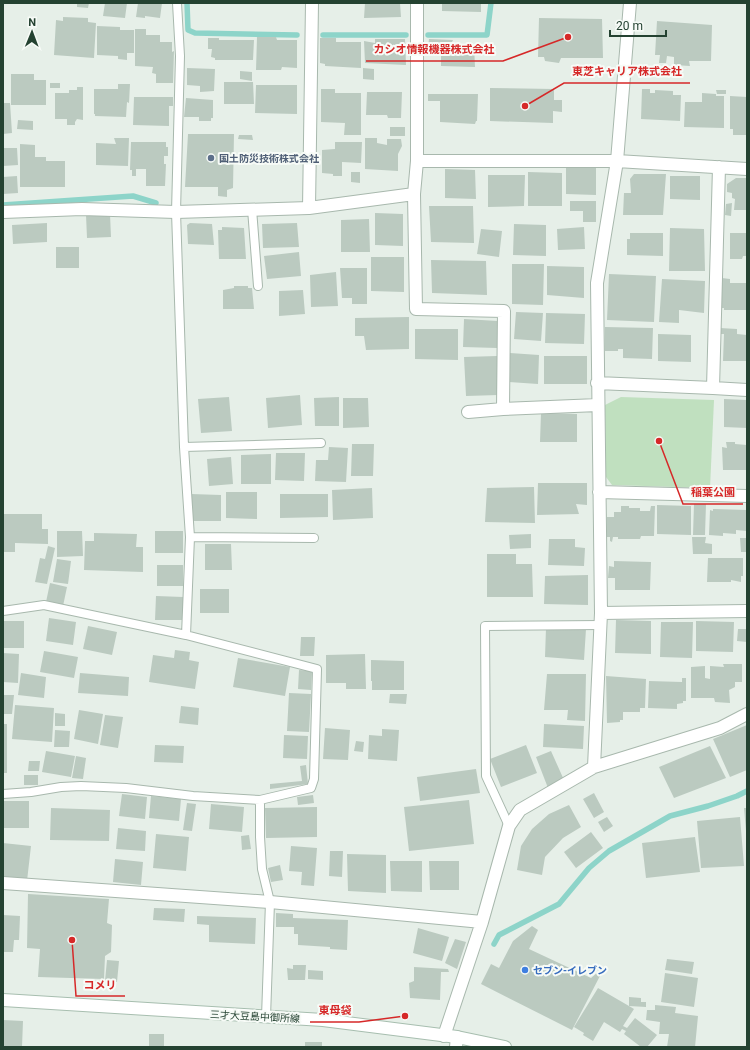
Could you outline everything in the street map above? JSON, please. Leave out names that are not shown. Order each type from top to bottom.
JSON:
[{"type":"street","points":[[309,208],[312,3]]},
{"type":"street","points":[[417,3],[417,161],[414,194],[416,310],[504,311],[503,409]]},
{"type":"street","points":[[594,767],[601,619],[597,283],[618,160],[630,3]]},
{"type":"street","points":[[417,161],[618,160],[747,169]]},
{"type":"street","points":[[714,388],[719,167]]},
{"type":"street","points":[[3,212],[82,209],[176,212],[309,208],[414,194]]},
{"type":"street","points":[[597,383],[747,390]]},
{"type":"street","points":[[468,412],[598,405]]},
{"type":"street","points":[[599,492],[747,496]]},
{"type":"street","points":[[601,619],[747,611]]},
{"type":"street","points":[[452,1040],[482,922],[510,826],[520,810],[594,767],[720,728],[747,714]]},
{"type":"street","points":[[3,883],[270,902],[482,922]]},
{"type":"street","name":"三才大豆島中御所線","points":[[3,1000],[323,1020],[505,1047]]},
{"type":"lane","points":[[178,3],[180,56],[176,212],[184,447],[190,537],[186,636]]},
{"type":"lane","points":[[252,209],[258,286]]},
{"type":"lane","points":[[184,447],[321,443]]},
{"type":"lane","points":[[190,537],[314,538]]},
{"type":"lane","points":[[3,611],[44,605],[186,636],[317,669],[314,779],[311,788],[260,800],[193,796],[126,788],[81,786],[3,794]]},
{"type":"lane","points":[[510,826],[486,776],[485,626],[601,619]]},
{"type":"lane","points":[[260,800],[262,868],[270,902],[266,1017]]},
{"type":"green space","points":[[621,397],[714,400],[710,488],[612,485],[606,477],[605,405]]},
{"type":"building","points":[[77,3],[89,3],[88,8],[77,7]]},
{"type":"building","points":[[105,3],[127,3],[125,18],[103,16]]},
{"type":"building","points":[[138,3],[162,3],[160,18],[145,16],[145,18],[136,17]]},
{"type":"building","points":[[365,3],[400,3],[401,17],[364,18]]},
{"type":"building","points":[[442,3],[481,3],[481,12],[442,11]]},
{"type":"building","points":[[63,17],[88,18],[88,22],[96,23],[94,58],[54,55],[56,20],[63,21]]},
{"type":"building","points":[[539,18],[602,19],[603,58],[561,58],[559,63],[545,61],[544,57],[538,57]]},
{"type":"building","points":[[657,21],[712,25],[711,61],[689,61],[690,66],[674,65],[674,57],[667,56],[666,63],[659,63],[660,55],[655,55]]},
{"type":"building","points":[[97,26],[120,27],[120,30],[134,30],[134,53],[127,53],[127,60],[118,59],[118,56],[97,55]]},
{"type":"building","points":[[135,29],[146,29],[146,35],[160,35],[160,42],[172,42],[172,52],[174,51],[173,83],[156,83],[156,74],[152,73],[153,67],[135,66]]},
{"type":"building","points":[[257,37],[276,37],[277,40],[297,40],[297,68],[282,67],[281,70],[256,70]]},
{"type":"building","points":[[208,38],[219,38],[219,40],[254,40],[253,60],[215,60],[215,58],[211,57],[212,49],[208,49]]},
{"type":"building","points":[[320,38],[336,38],[336,42],[361,42],[361,68],[325,66],[325,64],[320,63]]},
{"type":"building","points":[[375,39],[405,39],[406,65],[365,63],[364,41],[375,43]]},
{"type":"building","points":[[429,39],[453,40],[452,42],[449,42],[450,45],[438,44],[438,48],[428,48]]},
{"type":"building","points":[[450,45],[474,45],[475,67],[441,66],[441,46],[450,47]]},
{"type":"building","points":[[187,68],[215,69],[214,91],[200,92],[200,86],[187,85]]},
{"type":"building","points":[[363,68],[374,69],[374,80],[363,79]]},
{"type":"building","points":[[240,71],[252,72],[252,81],[240,79]]},
{"type":"building","points":[[11,74],[34,74],[34,80],[46,80],[46,105],[11,105]]},
{"type":"building","points":[[224,82],[253,82],[254,104],[224,104]]},
{"type":"building","points":[[50,83],[60,83],[60,88],[50,88]]},
{"type":"building","points":[[118,84],[130,84],[129,103],[127,102],[126,117],[95,116],[94,89],[118,89]]},
{"type":"building","points":[[256,85],[297,85],[297,114],[255,113]]},
{"type":"building","points":[[77,87],[83,87],[83,120],[77,119],[75,125],[67,125],[67,119],[55,119],[55,93],[69,93],[69,90],[77,90]]},
{"type":"building","points":[[490,88],[554,89],[554,100],[562,100],[562,112],[553,111],[553,123],[490,121]]},
{"type":"building","points":[[321,89],[335,89],[335,93],[361,93],[361,135],[344,135],[345,123],[321,122]]},
{"type":"building","points":[[642,89],[650,89],[650,93],[655,93],[655,90],[673,91],[673,95],[681,95],[680,121],[641,119]]},
{"type":"building","points":[[716,90],[726,90],[726,94],[717,94]]},
{"type":"building","points":[[367,92],[402,92],[401,118],[388,118],[387,115],[366,115]]},
{"type":"building","points":[[702,93],[724,96],[724,128],[684,127],[685,102],[702,102]]},
{"type":"building","points":[[428,94],[478,94],[477,121],[475,124],[440,122],[440,101],[428,101]]},
{"type":"building","points":[[730,96],[747,97],[747,135],[733,135],[733,129],[730,129]]},
{"type":"building","points":[[134,97],[173,97],[173,106],[169,106],[169,126],[133,125]]},
{"type":"building","points":[[186,98],[213,100],[213,118],[211,118],[211,121],[199,121],[199,117],[184,117]]},
{"type":"building","points":[[3,103],[10,103],[12,133],[3,134]]},
{"type":"building","points":[[18,120],[33,121],[33,130],[17,129]]},
{"type":"building","points":[[390,127],[405,127],[405,136],[390,136]]},
{"type":"building","points":[[188,134],[234,134],[233,188],[227,190],[227,197],[218,196],[218,187],[185,187]]},
{"type":"building","points":[[239,135],[252,135],[253,140],[238,139]]},
{"type":"building","points":[[114,138],[129,138],[128,166],[96,165],[96,143],[116,144]]},
{"type":"building","points":[[365,138],[377,138],[377,143],[387,145],[387,139],[401,139],[402,146],[398,154],[398,171],[365,169]]},
{"type":"building","points":[[131,142],[166,142],[166,147],[168,147],[168,156],[164,156],[164,164],[166,164],[165,186],[146,186],[146,169],[136,169],[136,176],[132,176],[132,170],[130,170]]},
{"type":"building","points":[[335,142],[362,142],[361,163],[342,162],[342,176],[333,176],[333,174],[322,173],[322,150],[335,149]]},
{"type":"building","points":[[20,144],[35,145],[35,157],[46,157],[46,161],[65,161],[65,187],[20,187]]},
{"type":"building","points":[[3,148],[17,148],[18,165],[3,166]]},
{"type":"building","points":[[566,166],[596,167],[596,195],[566,194]]},
{"type":"building","points":[[445,169],[475,170],[476,199],[445,198]]},
{"type":"building","points":[[351,172],[360,172],[360,183],[351,182]]},
{"type":"building","points":[[528,172],[562,173],[562,206],[528,206]]},
{"type":"building","points":[[634,174],[666,174],[663,215],[623,215],[624,193],[631,193],[630,179]]},
{"type":"building","points":[[488,175],[525,175],[524,206],[488,207]]},
{"type":"building","points":[[17,176],[18,193],[3,194],[3,177]]},
{"type":"building","points":[[670,176],[700,176],[700,200],[670,199]]},
{"type":"building","points":[[736,178],[747,178],[747,210],[734,210],[735,199],[732,198],[732,193],[727,192],[727,184]]},
{"type":"building","points":[[570,201],[596,201],[596,222],[583,222],[583,211],[570,211]]},
{"type":"building","points":[[732,203],[731,216],[725,215],[726,204]]},
{"type":"building","points":[[429,206],[473,206],[474,243],[431,242]]},
{"type":"building","points":[[375,213],[403,214],[403,246],[375,245]]},
{"type":"building","points":[[110,214],[111,237],[87,238],[86,215]]},
{"type":"building","points":[[369,219],[370,252],[341,252],[341,220]]},
{"type":"building","points":[[47,223],[47,242],[13,244],[12,225]]},
{"type":"building","points":[[190,223],[212,224],[214,245],[188,244],[187,225]]},
{"type":"building","points":[[297,223],[299,247],[263,248],[262,224]]},
{"type":"building","points":[[514,224],[546,225],[546,256],[513,255]]},
{"type":"building","points":[[222,227],[244,228],[246,259],[219,259],[218,230],[222,230]]},
{"type":"building","points":[[584,227],[585,249],[558,250],[557,229]]},
{"type":"building","points":[[670,228],[704,229],[705,271],[669,271]]},
{"type":"building","points":[[481,229],[502,231],[499,257],[477,254]]},
{"type":"building","points":[[630,233],[663,233],[663,256],[627,255],[627,239],[630,239]]},
{"type":"building","points":[[730,233],[747,233],[747,256],[743,256],[742,259],[730,259]]},
{"type":"building","points":[[56,247],[79,247],[79,268],[56,268]]},
{"type":"building","points":[[299,252],[301,276],[267,279],[264,256]]},
{"type":"building","points":[[371,257],[404,257],[404,292],[371,291]]},
{"type":"building","points":[[431,260],[486,261],[487,295],[432,293]]},
{"type":"building","points":[[512,264],[544,264],[543,305],[512,304]]},
{"type":"building","points":[[547,266],[584,267],[584,298],[547,295]]},
{"type":"building","points":[[340,268],[367,268],[367,304],[352,304],[352,298],[342,298]]},
{"type":"building","points":[[336,272],[338,306],[311,307],[310,275]]},
{"type":"building","points":[[609,274],[656,276],[654,322],[607,320]]},
{"type":"building","points":[[722,278],[730,279],[730,283],[747,283],[747,310],[724,310],[724,308],[721,308]]},
{"type":"building","points":[[662,279],[705,281],[704,313],[679,310],[679,323],[659,322]]},
{"type":"building","points":[[234,286],[248,286],[248,288],[252,288],[254,309],[223,309],[223,290],[234,288]]},
{"type":"building","points":[[303,290],[305,314],[279,316],[279,291]]},
{"type":"building","points":[[516,312],[543,313],[541,341],[514,339]]},
{"type":"building","points":[[546,313],[585,314],[584,344],[545,343]]},
{"type":"building","points":[[409,317],[409,349],[366,350],[364,336],[355,336],[355,318]]},
{"type":"building","points":[[464,319],[498,321],[497,348],[463,347]]},
{"type":"building","points":[[605,327],[653,328],[652,359],[623,358],[623,349],[618,349],[618,351],[605,351]]},
{"type":"building","points":[[720,328],[737,329],[737,334],[747,335],[747,361],[723,361],[724,334],[720,334]]},
{"type":"building","points":[[415,329],[458,329],[458,360],[415,359]]},
{"type":"building","points":[[658,334],[691,335],[691,362],[658,361]]},
{"type":"building","points":[[510,353],[539,355],[538,384],[509,382]]},
{"type":"building","points":[[497,356],[498,395],[466,396],[464,357]]},
{"type":"building","points":[[544,356],[587,356],[587,384],[544,384]]},
{"type":"building","points":[[300,395],[302,425],[268,428],[266,398]]},
{"type":"building","points":[[229,397],[232,431],[201,433],[198,399]]},
{"type":"building","points":[[339,397],[339,426],[315,426],[314,398]]},
{"type":"building","points":[[343,398],[368,398],[369,427],[343,428]]},
{"type":"building","points":[[724,399],[747,400],[747,428],[724,427]]},
{"type":"building","points":[[541,413],[577,414],[577,442],[540,442]]},
{"type":"building","points":[[726,442],[735,442],[735,444],[747,445],[747,470],[723,470],[722,447],[727,448]]},
{"type":"building","points":[[352,444],[374,444],[373,476],[351,476]]},
{"type":"building","points":[[329,447],[348,448],[346,482],[315,481],[316,460],[328,460]]},
{"type":"building","points":[[276,453],[305,453],[304,481],[275,480]]},
{"type":"building","points":[[271,454],[271,484],[241,484],[241,455]]},
{"type":"building","points":[[231,457],[233,484],[209,486],[207,459]]},
{"type":"building","points":[[538,483],[587,483],[587,505],[576,504],[579,514],[537,515]]},
{"type":"building","points":[[534,487],[535,523],[485,522],[487,488]]},
{"type":"building","points":[[372,488],[373,518],[333,520],[332,490]]},
{"type":"building","points":[[226,492],[257,492],[257,519],[226,518]]},
{"type":"building","points":[[191,494],[221,495],[221,521],[191,521]]},
{"type":"building","points":[[280,494],[328,494],[328,517],[280,518]]},
{"type":"building","points":[[694,504],[706,504],[705,535],[693,535]]},
{"type":"building","points":[[657,505],[691,506],[691,535],[657,534]]},
{"type":"building","points":[[621,506],[640,508],[640,511],[650,511],[651,506],[655,506],[654,536],[641,536],[640,539],[618,539],[618,537],[613,537],[612,542],[610,541],[610,537],[607,537],[607,517],[614,517],[614,512],[621,512]]},
{"type":"building","points":[[713,509],[747,510],[747,531],[736,530],[736,534],[723,533],[723,536],[709,535],[710,510],[713,511]]},
{"type":"building","points":[[3,514],[42,514],[42,529],[48,529],[48,544],[15,543],[15,552],[3,552]]},
{"type":"building","points":[[57,531],[82,531],[83,556],[57,557]]},
{"type":"building","points":[[155,531],[183,531],[183,553],[155,553]]},
{"type":"building","points":[[94,533],[137,534],[136,547],[143,547],[143,572],[84,570],[85,541],[94,541]]},
{"type":"building","points":[[531,534],[531,548],[510,549],[509,535]]},
{"type":"building","points":[[692,537],[706,537],[705,543],[712,544],[712,554],[693,554]]},
{"type":"building","points":[[740,538],[747,538],[747,552],[741,552]]},
{"type":"building","points":[[549,539],[575,539],[575,547],[585,548],[584,566],[548,565]]},
{"type":"building","points":[[205,544],[231,544],[232,570],[205,570]]},
{"type":"building","points":[[48,546],[55,548],[47,584],[35,582],[40,558],[45,559]]},
{"type":"building","points":[[487,554],[516,554],[516,564],[532,564],[533,597],[487,597]]},
{"type":"building","points":[[708,558],[743,558],[743,576],[741,576],[741,582],[731,580],[731,582],[707,582]]},
{"type":"building","points":[[57,559],[71,561],[68,584],[53,582]]},
{"type":"building","points":[[614,561],[651,562],[650,590],[615,590],[615,578],[608,578],[609,566],[614,567]]},
{"type":"building","points":[[157,565],[183,565],[183,586],[157,586]]},
{"type":"building","points":[[588,575],[588,605],[544,604],[545,576]]},
{"type":"building","points":[[50,583],[67,587],[63,606],[46,602]]},
{"type":"building","points":[[200,589],[229,589],[229,613],[200,613]]},
{"type":"building","points":[[156,596],[183,597],[183,620],[155,620]]},
{"type":"building","points":[[49,618],[76,622],[73,645],[46,641]]},
{"type":"building","points":[[616,620],[651,621],[651,654],[615,653]]},
{"type":"building","points":[[3,621],[24,621],[24,648],[3,648]]},
{"type":"building","points":[[696,621],[734,622],[733,652],[696,651]]},
{"type":"building","points":[[661,622],[693,622],[692,658],[660,657]]},
{"type":"building","points":[[88,626],[117,632],[112,655],[83,649]]},
{"type":"building","points":[[546,628],[586,629],[584,660],[545,657]]},
{"type":"building","points":[[738,629],[747,629],[747,642],[737,641]]},
{"type":"building","points":[[301,637],[315,637],[314,656],[300,656]]},
{"type":"building","points":[[175,650],[190,652],[189,660],[199,662],[195,689],[149,682],[153,655],[174,658]]},
{"type":"building","points":[[44,651],[78,657],[74,678],[40,672]]},
{"type":"building","points":[[3,653],[19,654],[18,683],[3,682]]},
{"type":"building","points":[[365,654],[366,689],[346,689],[346,683],[326,683],[326,655]]},
{"type":"building","points":[[238,658],[290,667],[285,696],[233,687]]},
{"type":"building","points":[[371,660],[404,661],[404,690],[372,690]]},
{"type":"building","points":[[723,664],[742,664],[742,682],[735,682],[735,687],[729,690],[730,703],[715,702],[714,698],[691,698],[691,667],[705,666],[705,678],[710,679],[710,666],[724,667]]},
{"type":"building","points":[[299,670],[312,671],[311,690],[298,689]]},
{"type":"building","points":[[21,673],[46,677],[44,698],[18,695]]},
{"type":"building","points":[[80,673],[129,677],[128,696],[78,693]]},
{"type":"building","points":[[547,674],[586,674],[585,721],[567,720],[568,710],[544,710]]},
{"type":"building","points":[[606,676],[646,679],[645,708],[640,708],[640,712],[623,712],[623,720],[620,720],[620,722],[607,723]]},
{"type":"building","points":[[682,678],[686,678],[686,701],[677,704],[677,709],[648,708],[649,681],[682,682]]},
{"type":"building","points":[[289,693],[311,694],[309,732],[287,731]]},
{"type":"building","points":[[390,694],[407,694],[406,704],[389,703]]},
{"type":"building","points":[[3,695],[14,695],[12,714],[3,714]]},
{"type":"building","points":[[15,705],[54,708],[52,742],[12,739]]},
{"type":"building","points":[[181,706],[199,708],[198,725],[179,723]]},
{"type":"building","points":[[79,710],[103,714],[98,744],[74,739]]},
{"type":"building","points":[[55,713],[65,714],[65,726],[55,726]]},
{"type":"building","points":[[105,715],[123,717],[118,748],[100,745]]},
{"type":"building","points":[[3,724],[7,724],[7,773],[3,773]]},
{"type":"building","points":[[544,724],[584,726],[583,749],[543,747]]},
{"type":"building","points":[[747,725],[747,770],[730,777],[713,739]]},
{"type":"building","points":[[325,728],[350,730],[348,760],[323,759]]},
{"type":"building","points":[[382,729],[399,730],[397,761],[368,759],[369,735],[382,736]]},
{"type":"building","points":[[55,730],[70,731],[69,747],[54,747]]},
{"type":"building","points":[[284,735],[308,736],[307,759],[283,758]]},
{"type":"building","points":[[356,741],[364,742],[363,752],[354,751]]},
{"type":"building","points":[[155,745],[184,746],[183,763],[154,762]]},
{"type":"building","points":[[526,745],[537,773],[501,787],[490,759]]},
{"type":"building","points":[[710,746],[726,778],[674,798],[659,767]]},
{"type":"building","points":[[46,751],[75,756],[71,777],[42,772]]},
{"type":"building","points":[[551,751],[564,780],[548,788],[536,757]]},
{"type":"building","points":[[76,756],[86,758],[83,779],[72,778]]},
{"type":"building","points":[[29,761],[40,761],[39,771],[28,771]]},
{"type":"building","points":[[306,765],[308,784],[270,789],[270,784],[302,781],[300,766]]},
{"type":"building","points":[[476,769],[480,793],[420,801],[417,777]]},
{"type":"building","points":[[24,775],[38,775],[38,785],[24,785]]},
{"type":"building","points":[[594,793],[604,812],[594,818],[583,799]]},
{"type":"building","points":[[122,794],[147,797],[145,819],[119,816]]},
{"type":"building","points":[[313,795],[314,803],[298,805],[297,797]]},
{"type":"building","points":[[151,796],[181,799],[179,821],[149,818]]},
{"type":"building","points":[[469,800],[474,844],[409,851],[404,807]]},
{"type":"building","points":[[3,801],[29,801],[29,828],[3,828]]},
{"type":"building","points":[[187,803],[196,804],[192,831],[183,830]]},
{"type":"building","points":[[211,804],[244,807],[242,832],[209,829]]},
{"type":"building","points":[[569,805],[581,827],[563,838],[545,857],[542,875],[517,870],[521,846],[532,829],[549,814]]},
{"type":"building","points":[[317,807],[317,837],[266,838],[265,808]]},
{"type":"building","points":[[51,808],[110,810],[109,841],[50,840]]},
{"type":"building","points":[[744,808],[747,808],[747,831],[746,831]]},
{"type":"building","points":[[607,817],[613,826],[604,832],[598,822]]},
{"type":"building","points":[[740,817],[744,866],[701,868],[697,821]]},
{"type":"building","points":[[118,828],[146,831],[145,851],[116,849]]},
{"type":"building","points":[[591,832],[603,848],[576,868],[564,852]]},
{"type":"building","points":[[156,834],[189,837],[186,871],[153,868]]},
{"type":"building","points":[[249,835],[251,849],[242,850],[241,836]]},
{"type":"building","points":[[695,837],[700,872],[646,878],[642,843]]},
{"type":"building","points":[[3,843],[31,846],[27,881],[3,879]]},
{"type":"building","points":[[291,846],[317,848],[314,886],[301,885],[302,872],[289,871]]},
{"type":"building","points":[[330,851],[343,851],[342,877],[329,876]]},
{"type":"building","points":[[347,854],[386,855],[386,893],[348,891]]},
{"type":"building","points":[[115,859],[143,862],[141,885],[113,882]]},
{"type":"building","points":[[390,861],[422,861],[422,892],[391,891]]},
{"type":"building","points":[[429,861],[459,861],[459,890],[430,890]]},
{"type":"building","points":[[280,865],[283,880],[271,882],[268,868]]},
{"type":"building","points":[[28,894],[109,899],[107,923],[112,925],[111,952],[105,956],[104,979],[38,977],[40,949],[27,948]]},
{"type":"building","points":[[154,908],[185,909],[184,922],[153,920]]},
{"type":"building","points":[[276,913],[293,914],[293,918],[348,920],[347,950],[330,949],[330,947],[298,945],[298,934],[294,934],[294,927],[276,927]]},
{"type":"building","points":[[3,915],[20,916],[19,940],[14,940],[13,952],[3,952]]},
{"type":"building","points":[[197,916],[256,918],[255,944],[209,942],[209,925],[197,924]]},
{"type":"building","points":[[532,926],[538,930],[529,949],[591,978],[598,972],[602,972],[572,1030],[481,984],[491,964],[499,968],[513,941]]},
{"type":"building","points":[[418,928],[449,937],[442,961],[413,953]]},
{"type":"building","points":[[455,939],[466,942],[457,969],[445,963]]},
{"type":"building","points":[[667,959],[694,962],[692,974],[665,970]]},
{"type":"building","points":[[107,960],[119,961],[117,982],[105,981]]},
{"type":"building","points":[[293,965],[306,965],[305,980],[288,980],[287,968],[293,969]]},
{"type":"building","points":[[414,967],[448,969],[449,972],[441,972],[440,1000],[410,998],[409,983],[414,981]]},
{"type":"building","points":[[308,970],[323,971],[323,980],[308,979]]},
{"type":"building","points":[[665,973],[698,978],[694,1007],[661,1002]]},
{"type":"building","points":[[598,988],[634,1009],[623,1026],[627,1028],[635,1018],[657,1035],[647,1047],[641,1047],[624,1034],[626,1031],[622,1029],[620,1032],[604,1022],[593,1041],[574,1027]]},
{"type":"building","points":[[629,997],[641,998],[641,1002],[646,1002],[646,1007],[629,1006]]},
{"type":"building","points":[[655,1005],[676,1007],[675,1013],[698,1016],[695,1047],[667,1047],[669,1034],[659,1034],[660,1022],[646,1020],[647,1010],[655,1010]]},
{"type":"building","points":[[3,1020],[23,1021],[22,1047],[3,1047]]},
{"type":"building","points":[[149,1034],[164,1034],[164,1047],[149,1047]]},
{"type":"building","points":[[305,1042],[322,1042],[322,1047],[305,1047]]},
{"type":"waterway","points":[[187,3],[188,30],[195,33],[297,35]]},
{"type":"waterway","points":[[428,35],[487,35],[491,3]]},
{"type":"waterway","points":[[323,35],[406,35]]},
{"type":"waterway","points":[[3,205],[133,196],[156,203]]},
{"type":"waterway","points":[[494,944],[499,935],[559,904],[589,868],[609,851],[670,816],[708,806],[747,791]]},
{"type":"place","name":"カシオ情報機器株式会社","points":[[568,37]]},
{"type":"place","name":"東芝キャリア株式会社","points":[[525,106]]},
{"type":"place","name":"国土防災技術株式会社","points":[[211,158]]},
{"type":"place","name":"稲葉公園","points":[[659,441]]},
{"type":"place","name":"コメリ","points":[[72,940]]},
{"type":"place","name":"セブン-イレブン","points":[[525,970]]},
{"type":"place","name":"東母袋","points":[[405,1016]]}]
